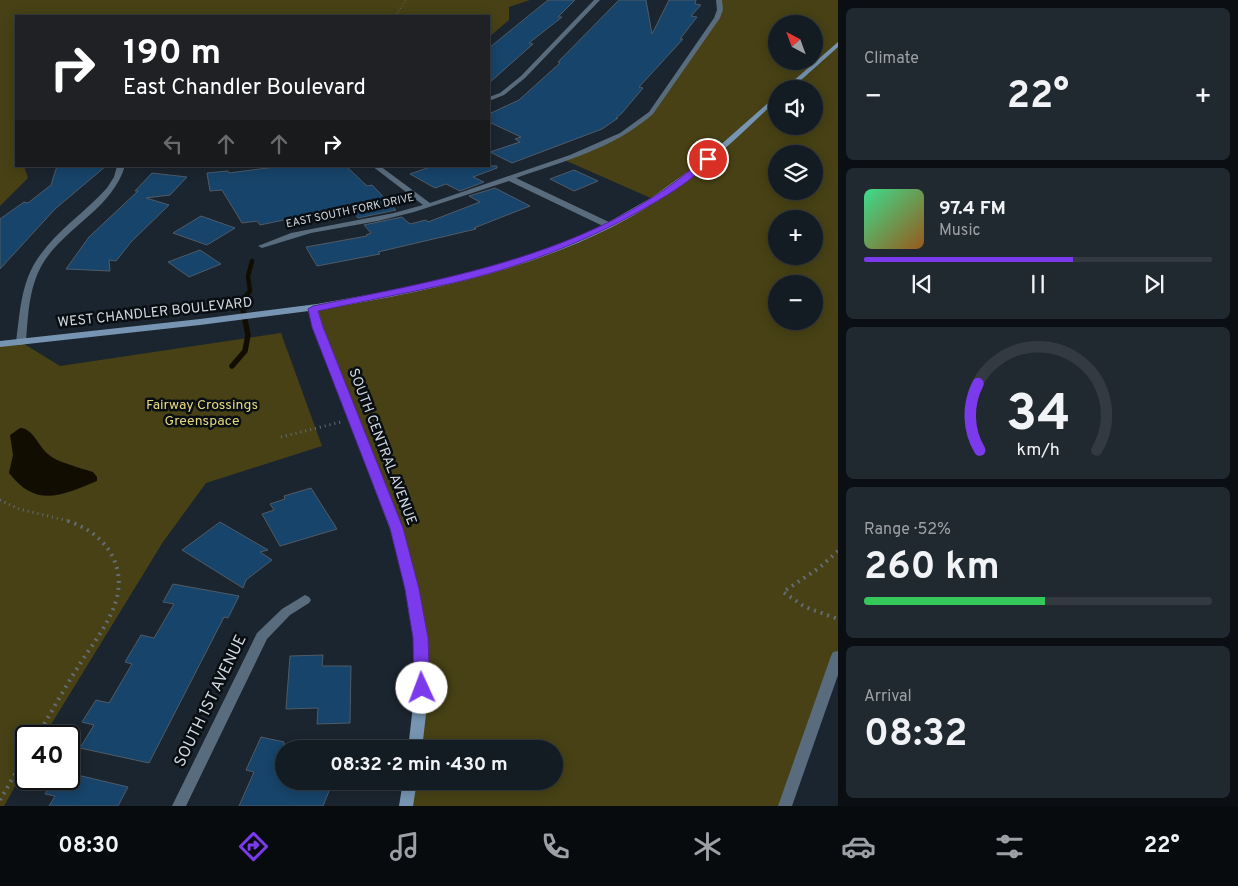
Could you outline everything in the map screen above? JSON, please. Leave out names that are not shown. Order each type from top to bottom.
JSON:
[{"type":"main road","points":[[797,80],[838,44]]},
{"type":"main road","name":"WEST CHANDLER BOULEVARD","points":[[0,344],[313,309],[379,297],[461,278],[520,261],[568,243],[608,225],[654,200],[695,170],[768,105]]},
{"type":"main road","name":"SOUTH CENTRAL AVENUE","points":[[313,309],[318,327],[396,528],[412,589],[420,638],[422,688],[416,740]]},
{"type":"main road","points":[[406,806],[409,790]]},
{"type":"street","points":[[490,99],[502,94],[523,77],[596,0]]},
{"type":"street","name":"EAST SOUTH FORK DRIVE","points":[[262,246],[298,232],[394,215],[428,205],[604,145],[640,123],[651,112],[717,18],[720,10],[719,0]]},
{"type":"street","points":[[21,342],[26,294],[37,266],[52,245],[109,190],[118,178],[121,167]]},
{"type":"street","points":[[376,167],[428,205]]},
{"type":"street","points":[[509,178],[608,225]]},
{"type":"street","name":"SOUTH 1ST AVENUE","points":[[179,806],[262,636],[286,612],[305,600]]},
{"type":"street","points":[[785,806],[838,656]]},
{"type":"path","points":[[396,15],[406,0]]},
{"type":"path","points":[[281,437],[354,419]]},
{"type":"path","points":[[0,500],[31,513],[80,525],[98,536],[111,552],[119,571],[118,594],[105,625],[44,725]]},
{"type":"path","points":[[838,552],[819,568],[783,592],[805,607],[838,619]]},
{"type":"path","points":[[0,800],[15,775]]},
{"type":"green space","points":[[0,0],[530,0],[509,7],[509,20],[490,36],[490,15],[15,15],[15,167],[24,167],[28,178],[0,206]]},
{"type":"green space","points":[[719,0],[838,0],[838,656],[785,806],[406,806],[409,790],[563,790],[563,740],[416,740],[422,688],[412,589],[313,309],[442,282],[518,261],[587,233],[653,199],[562,159],[604,145],[651,113],[717,18]]},
{"type":"green space","name":"Fairway Crossings Greenspace","points":[[281,333],[322,446],[206,483],[163,542],[51,725],[15,725],[15,786],[4,806],[0,806],[0,344],[21,342],[60,366]]},
{"type":"shaded area","points":[[20,428],[28,431],[44,451],[52,457],[93,472],[97,477],[97,481],[72,491],[50,496],[40,495],[19,484],[9,473],[13,455],[10,435]]},
{"type":"building","points":[[548,0],[575,0],[558,17],[562,17],[529,43],[533,44],[490,82],[490,47]]},
{"type":"building","points":[[619,0],[646,0],[652,34],[669,0],[696,0],[695,4],[701,5],[691,16],[697,17],[680,39],[683,39],[639,87],[643,88],[616,118],[618,118],[602,129],[512,163],[490,152],[520,142],[515,139],[521,137],[490,122],[490,114],[519,100],[560,63],[558,62]]},
{"type":"building","points":[[497,166],[497,168],[473,177],[484,182],[460,191],[446,184],[435,188],[410,174],[430,167]]},
{"type":"building","points":[[57,167],[105,167],[55,209],[0,269],[0,219],[24,202],[28,203],[51,185]]},
{"type":"building","points":[[275,167],[347,167],[367,186],[372,185],[396,210],[358,218],[350,209],[260,225],[257,221],[242,223],[222,190],[210,191],[207,173],[228,171],[229,173]]},
{"type":"building","points":[[574,170],[598,181],[574,191],[550,179]]},
{"type":"building","points":[[152,173],[187,177],[170,195],[146,198],[169,205],[131,242],[116,261],[109,260],[110,271],[66,269],[89,237],[138,191],[135,191]]},
{"type":"building","points":[[495,188],[530,206],[474,228],[476,229],[378,252],[380,254],[317,266],[306,247],[367,236],[371,233],[364,225],[402,217],[410,224],[426,220],[428,222],[480,202],[469,196]]},
{"type":"building","points":[[201,216],[235,228],[207,245],[173,233]]},
{"type":"building","points":[[200,250],[221,264],[189,277],[168,262]]},
{"type":"building","points":[[311,488],[337,529],[280,546],[262,514],[274,510],[270,504],[285,499],[284,496]]},
{"type":"building","points":[[220,522],[268,550],[260,552],[272,560],[246,580],[243,588],[182,550]]},
{"type":"building","points":[[173,584],[239,596],[228,618],[224,617],[149,763],[80,748],[94,725],[82,722],[96,700],[109,703],[132,664],[125,662],[141,635],[154,638],[174,604],[163,602]]},
{"type":"building","points":[[323,655],[322,666],[351,666],[350,723],[317,724],[318,708],[286,709],[290,656]]},
{"type":"building","points":[[261,737],[275,740],[275,790],[329,790],[323,806],[239,806],[254,772],[246,770]]},
{"type":"building","points":[[80,776],[128,787],[118,806],[49,806],[55,796],[45,794],[47,790],[80,790]]},
{"type":"waterway","points":[[241,301],[250,291],[248,276],[252,261]]},
{"type":"waterway","points":[[232,366],[245,351],[248,335],[241,301]]},
{"type":"route","points":[[422,688],[420,638],[412,589],[396,528],[318,327],[313,309],[379,297],[453,280],[520,261],[568,243],[608,225],[654,200],[708,159]]}]
